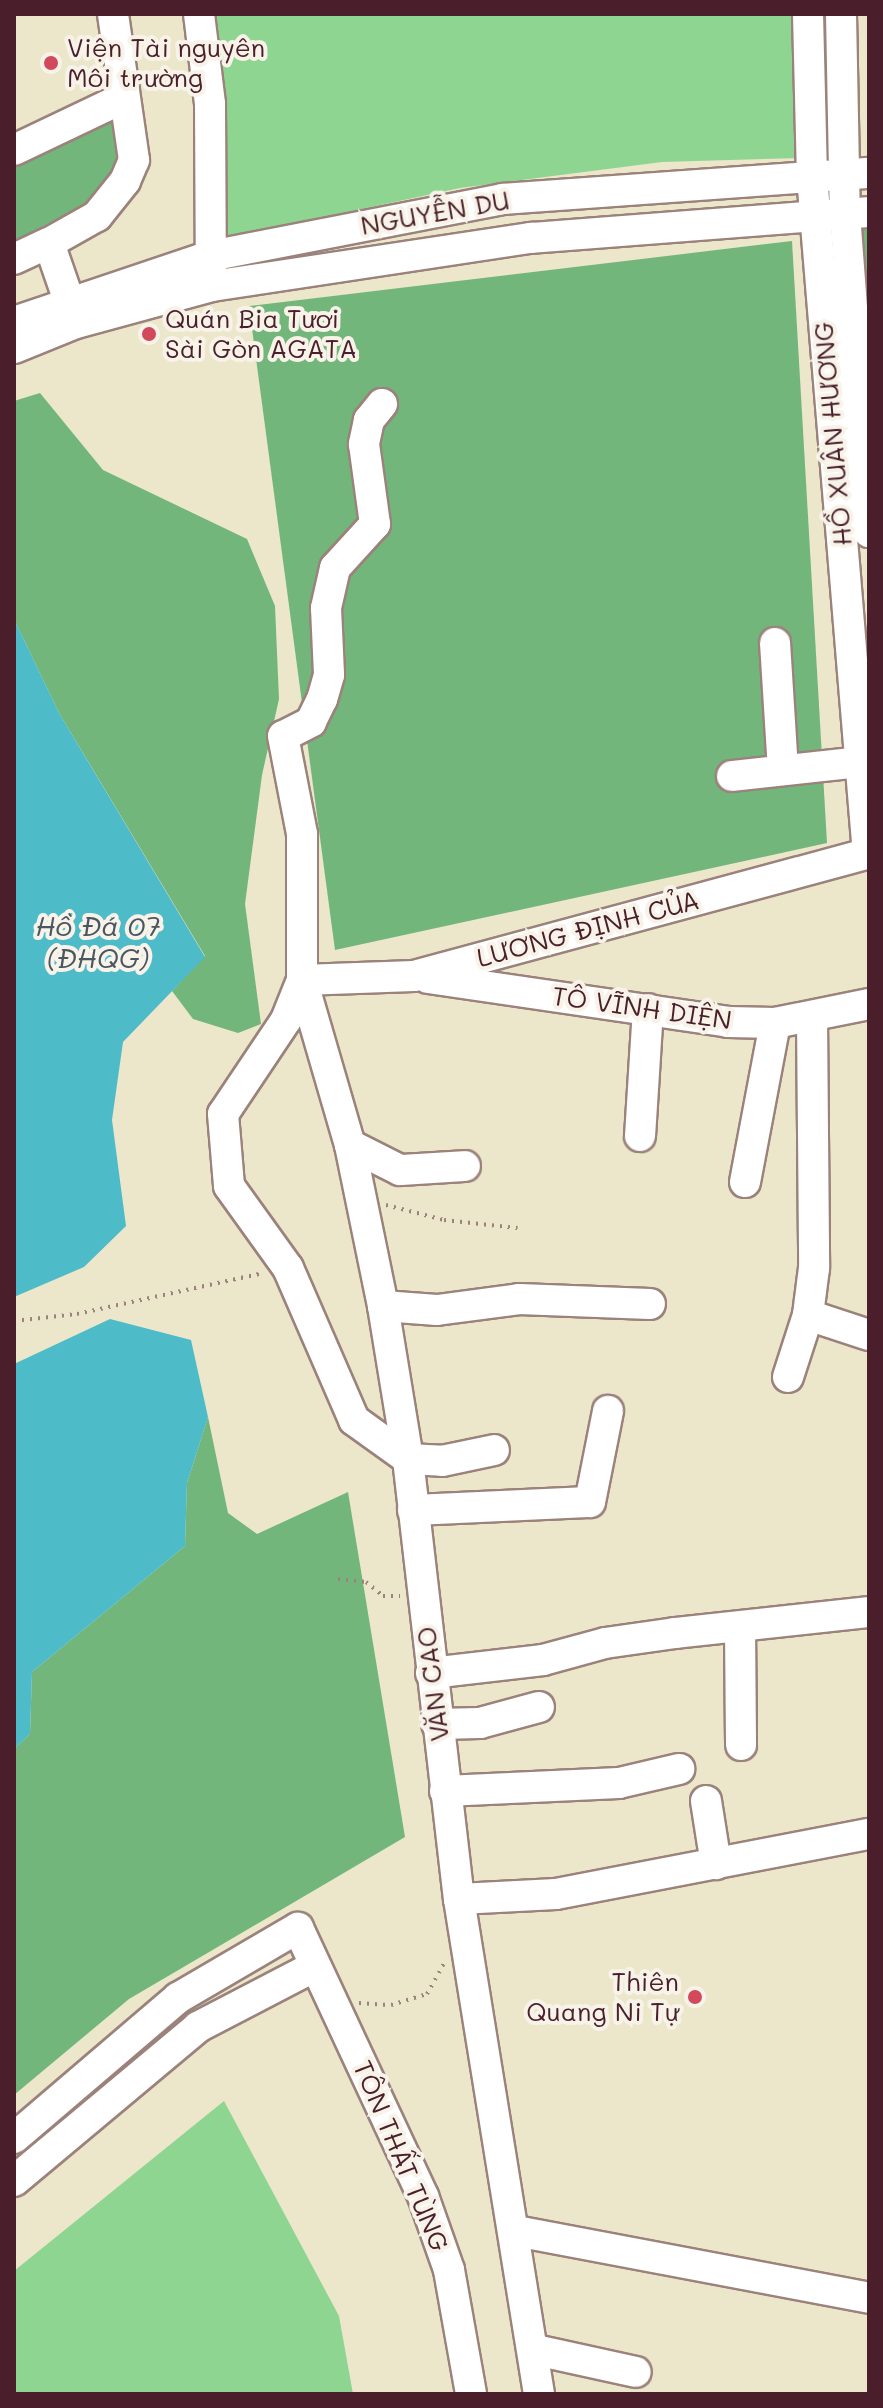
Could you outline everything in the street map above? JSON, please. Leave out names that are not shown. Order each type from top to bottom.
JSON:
[{"type":"street","points":[[14,259],[97,216],[125,181],[134,160],[113,14]]},
{"type":"street","points":[[199,14],[210,104],[211,271]]},
{"type":"street","name":"HỒ XUÂN HƯƠNG","points":[[808,14],[812,176],[843,213],[869,532]]},
{"type":"street","name":"HỒ XUÂN HƯƠNG","points":[[841,14],[856,174],[843,213],[860,762],[868,854]]},
{"type":"street","points":[[14,150],[123,98]]},
{"type":"street","name":"NGUYỄN DU","points":[[14,322],[69,301],[211,271],[503,199],[856,174]]},
{"type":"street","name":"NGUYỄN DU","points":[[14,348],[211,271],[531,238],[843,213]]},
{"type":"street","points":[[49,243],[69,301]]},
{"type":"street","points":[[382,404],[369,420],[364,444],[375,524],[335,568],[326,608],[329,675],[322,699],[311,722],[283,736],[302,834],[302,980],[286,1020],[223,1114],[229,1186],[288,1268],[354,1420],[408,1459],[442,1461],[494,1450]]},
{"type":"street","points":[[775,643],[783,770]]},
{"type":"street","points":[[732,776],[860,762]]},
{"type":"street","name":"LƯƠNG ĐỊNH CỦA","points":[[302,980],[414,976],[868,854]]},
{"type":"street","name":"TÔ VĨNH DIỆN","points":[[414,976],[648,1009],[775,1023],[812,1018],[869,1004]]},
{"type":"street","name":"VĂN CAO","points":[[302,980],[350,1145],[383,1306],[408,1459],[459,1899],[536,2350],[539,2394]]},
{"type":"street","points":[[640,1136],[648,1009]]},
{"type":"street","points":[[788,1377],[808,1315],[814,1268],[812,1018]]},
{"type":"street","points":[[745,1182],[775,1023]]},
{"type":"street","points":[[350,1145],[400,1170],[465,1166]]},
{"type":"street","points":[[383,1306],[437,1310],[519,1299],[650,1304]]},
{"type":"street","points":[[808,1315],[869,1335]]},
{"type":"street","points":[[413,1510],[590,1502],[608,1411]]},
{"type":"street","points":[[431,1673],[543,1660],[586,1648],[869,1612]]},
{"type":"street","points":[[740,1627],[741,1745]]},
{"type":"street","points":[[437,1724],[480,1723],[539,1707]]},
{"type":"street","points":[[445,1791],[619,1783],[679,1769]]},
{"type":"street","points":[[706,1801],[716,1864]]},
{"type":"street","points":[[459,1899],[556,1894],[869,1834]]},
{"type":"street","name":"TÔN THẤT TÙNG","points":[[14,2138],[178,1998],[298,1928],[433,2226],[449,2270],[471,2394]]},
{"type":"street","points":[[14,2181],[198,2027],[315,1966]]},
{"type":"street","points":[[516,2231],[869,2298]]},
{"type":"street","points":[[536,2350],[636,2372]]},
{"type":"path","points":[[361,1198],[444,1220],[518,1228]]},
{"type":"path","points":[[14,1321],[77,1314],[288,1268]]},
{"type":"path","points":[[338,1579],[366,1582],[383,1596],[423,1595]]},
{"type":"path","points":[[347,2002],[391,2005],[427,1994],[465,1929]]},
{"type":"green space","points":[[203,14],[808,14],[801,158],[662,162],[460,188],[216,240]]},
{"type":"green space","points":[[111,118],[118,125],[120,177],[99,198],[14,241],[14,159]]},
{"type":"green space","points":[[869,229],[869,376],[857,230]]},
{"type":"green space","points":[[792,241],[827,843],[335,950],[249,306]]},
{"type":"green space","points":[[40,393],[103,470],[247,539],[275,606],[279,699],[262,775],[245,904],[261,1024],[238,1033],[193,1019],[172,991],[205,956],[59,713],[14,619],[14,401]]},
{"type":"green space","points":[[208,1417],[228,1513],[257,1534],[348,1492],[405,1837],[129,1999],[14,2095],[14,1749],[30,1734],[32,1672],[185,1546],[187,1483]]},
{"type":"green space","points":[[224,2101],[339,2316],[353,2394],[14,2394],[14,2271]]},
{"type":"water","name":"Hồ Đá 07 (ĐHQG)","points":[[14,619],[59,713],[205,957],[123,1042],[112,1120],[126,1226],[84,1267],[14,1297]]},
{"type":"water","points":[[110,1319],[191,1340],[208,1417],[187,1483],[185,1546],[32,1672],[30,1734],[14,1749],[14,1364]]},
{"type":"place","name":"Viện Tài nguyên Môi trường","points":[[51,63]]},
{"type":"place","name":"Quán Bia Tươi Sài Gòn AGATA","points":[[149,334]]},
{"type":"place","name":"Thiên Quang Ni Tự","points":[[695,1997]]}]
